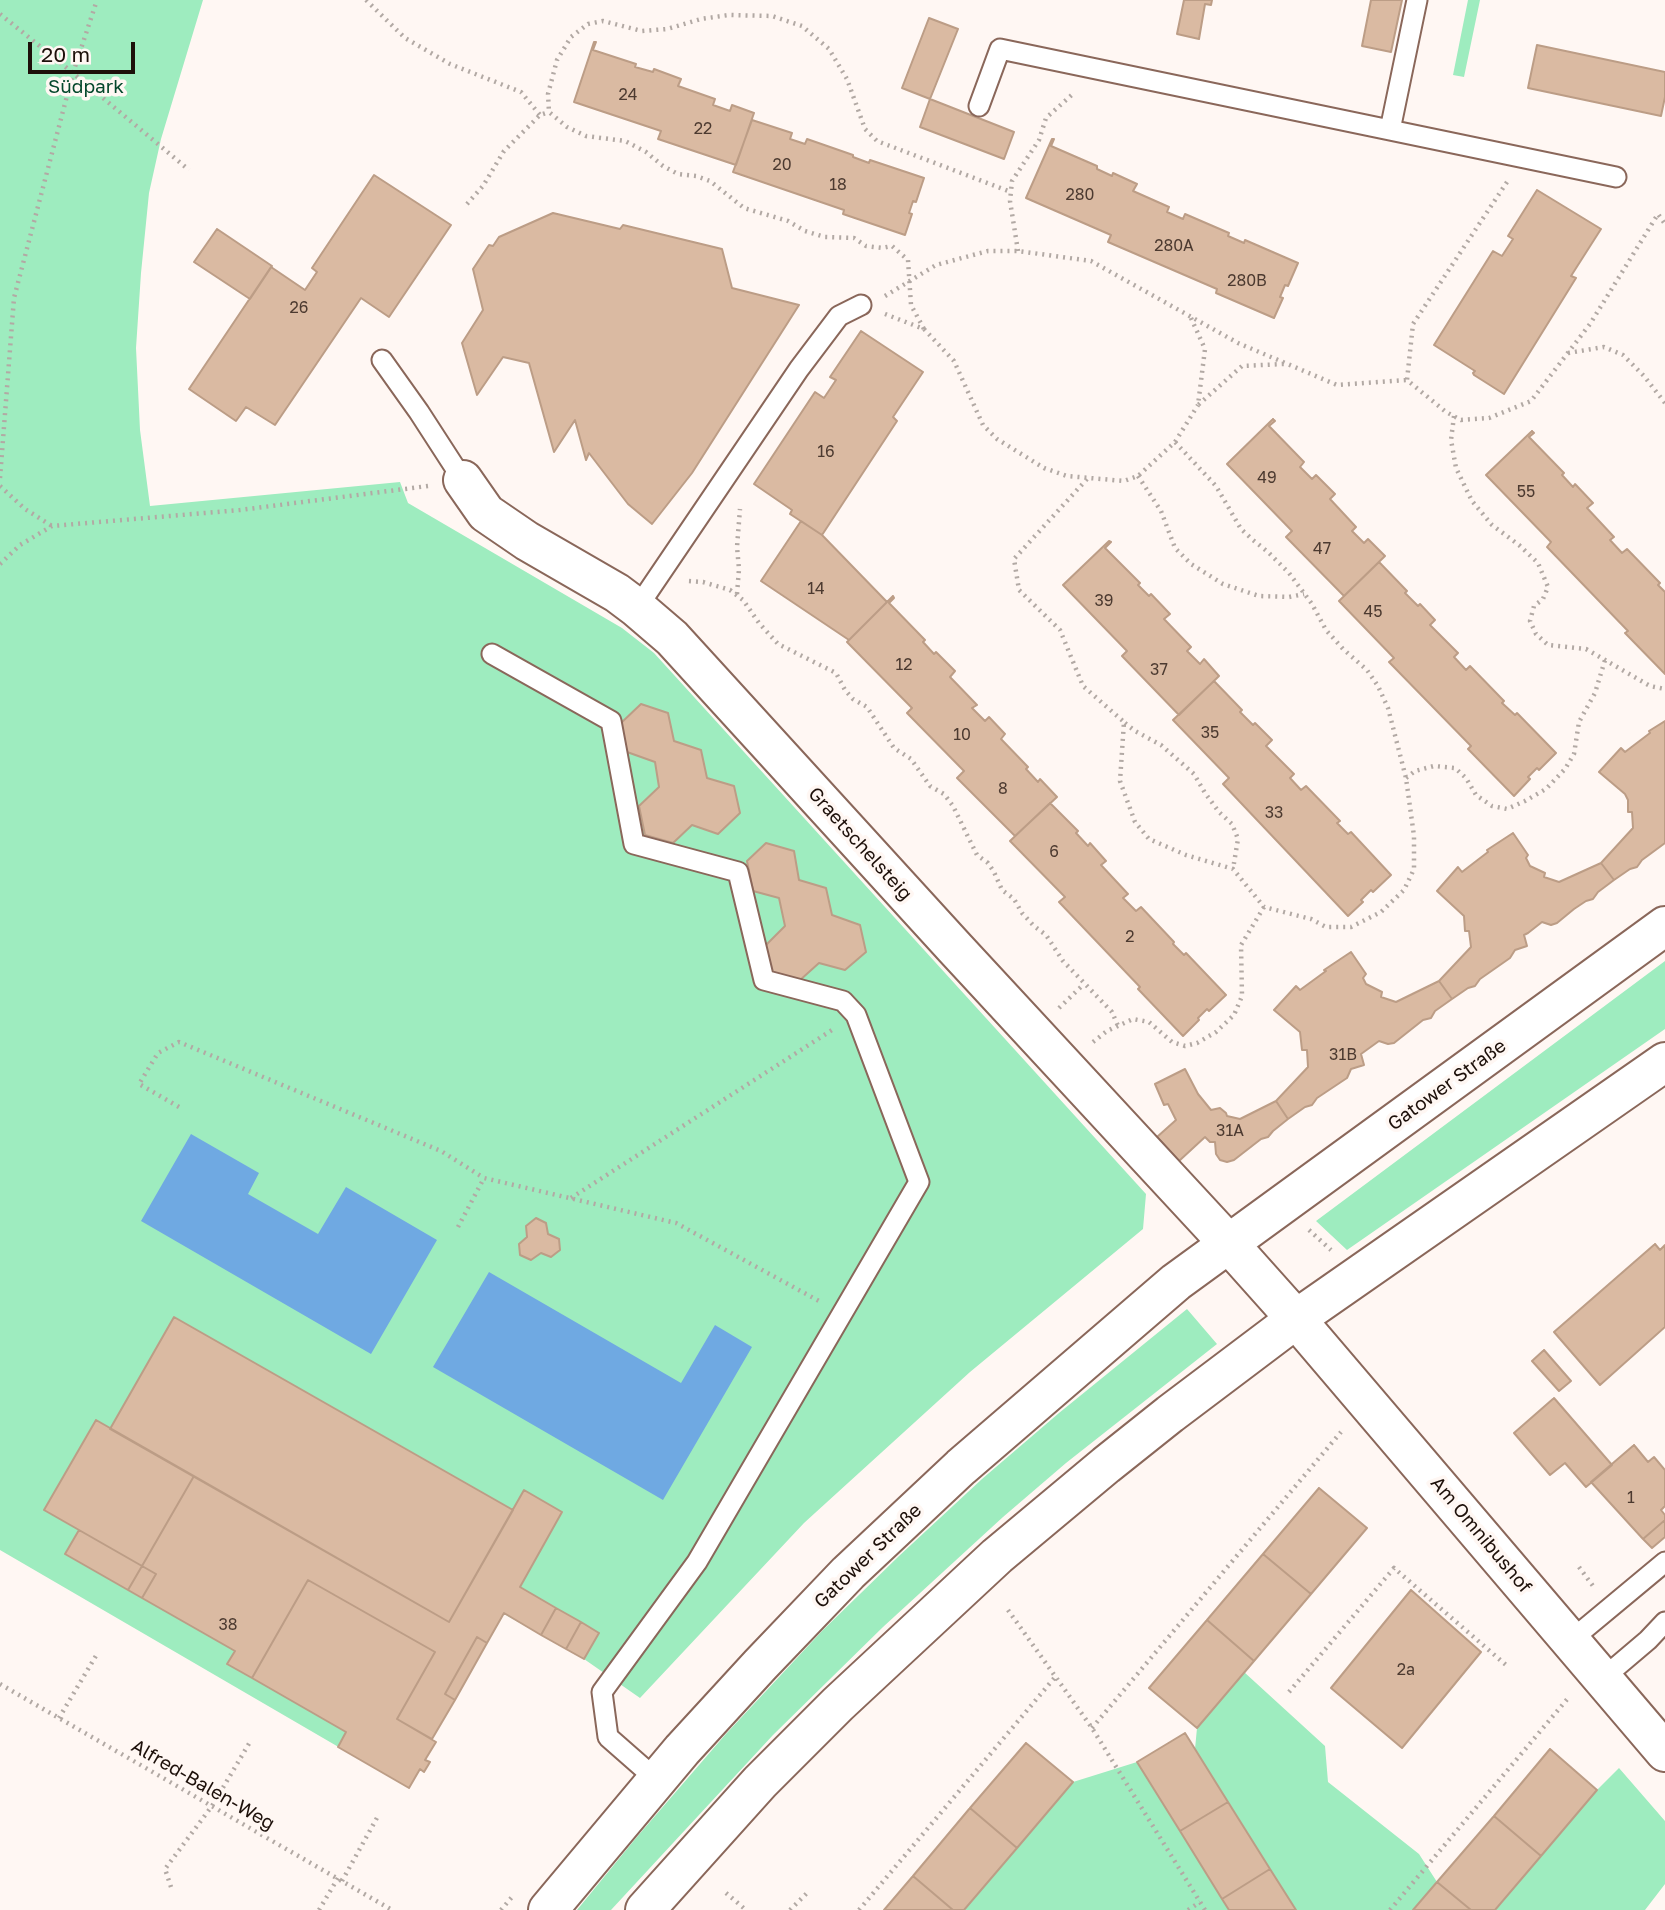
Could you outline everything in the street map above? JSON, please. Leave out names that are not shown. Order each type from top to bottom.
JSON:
[{"type":"main road","name":"Graetschelsteig","points":[[463,480],[486,513],[527,541],[617,593],[647,594],[672,638],[1229,1244]]},
{"type":"main road","name":"Gatower Straße","points":[[548,1910],[657,1780],[760,1665],[848,1573],[961,1467],[1176,1282],[1665,926]]},
{"type":"main road","points":[[645,1910],[760,1782],[838,1704],[997,1556],[1106,1465],[1170,1413],[1296,1319],[1665,1062]]},
{"type":"main road","points":[[1229,1244],[1296,1319]]},
{"type":"main road","name":"Am Omnibushof","points":[[1296,1319],[1570,1641],[1586,1687],[1665,1752]]},
{"type":"lane","points":[[1390,130],[1417,0]]},
{"type":"lane","points":[[979,106],[1000,49],[1616,177]]},
{"type":"lane","points":[[647,594],[799,369],[839,316],[861,304]]},
{"type":"lane","points":[[382,360],[463,480]]},
{"type":"lane","points":[[492,654],[611,721],[634,844],[738,872],[764,981],[843,1001],[856,1015],[919,1181],[697,1562],[602,1692],[608,1737],[657,1780]]},
{"type":"lane","points":[[1570,1641],[1665,1562]]},
{"type":"lane","points":[[1586,1687],[1648,1640],[1665,1622]]},
{"type":"path","points":[[0,478],[14,298],[73,73],[97,0]]},
{"type":"path","points":[[366,0],[405,38],[450,64],[521,92],[540,116]]},
{"type":"path","points":[[0,14],[189,170]]},
{"type":"path","points":[[1011,192],[877,141],[865,129],[847,79],[829,49],[802,26],[772,16],[729,15],[701,19],[667,29],[642,31],[603,21],[588,24],[571,37],[557,60],[548,94],[550,112],[567,127],[586,136],[625,141],[678,174],[710,181],[744,208],[825,237],[854,238],[866,246],[891,246],[900,251],[908,260],[911,305],[924,329],[950,355],[983,425],[996,439],[1044,468],[1087,479],[1124,481],[1138,476],[1175,442],[1198,405],[1242,366],[1287,364]]},
{"type":"path","points":[[1018,251],[1010,201],[1012,181],[1039,140],[1046,118],[1099,70]]},
{"type":"path","points":[[467,204],[483,186],[504,151],[540,116],[550,112]]},
{"type":"path","points":[[1407,380],[1413,324],[1523,158]]},
{"type":"path","points":[[861,304],[888,294],[936,265],[988,251],[1018,251],[1091,261],[1238,344],[1337,385],[1407,380],[1446,412],[1461,420],[1489,418],[1531,401],[1590,324],[1658,214],[1665,224]]},
{"type":"path","points":[[861,304],[924,329]]},
{"type":"path","points":[[1191,317],[1206,349],[1198,405]]},
{"type":"path","points":[[1568,353],[1604,347],[1623,355],[1665,403]]},
{"type":"path","points":[[1454,416],[1451,440],[1456,468],[1472,501],[1492,525],[1520,545],[1538,563],[1548,587],[1543,599],[1534,606],[1530,621],[1536,635],[1548,645],[1586,649],[1650,686],[1665,689]]},
{"type":"path","points":[[1124,722],[1119,781],[1135,822],[1149,839],[1186,855],[1233,869],[1264,907],[1311,919],[1326,927],[1351,927],[1381,912],[1404,890],[1414,869],[1414,836],[1406,778],[1388,708],[1378,687],[1367,670],[1343,649],[1326,629],[1289,573],[1241,528],[1216,486],[1175,442]]},
{"type":"path","points":[[1138,476],[1161,510],[1175,548],[1191,564],[1223,583],[1259,596],[1289,597],[1304,594]]},
{"type":"path","points":[[1087,479],[1014,559],[1019,590],[1060,630],[1083,686],[1135,731],[1161,745],[1194,774],[1205,793],[1232,824],[1238,839],[1233,869]]},
{"type":"path","points":[[0,564],[20,545],[52,526],[240,510],[398,491],[463,480]]},
{"type":"path","points":[[723,481],[740,509],[737,595]]},
{"type":"path","points":[[0,486],[25,509],[52,526]]},
{"type":"path","points":[[647,594],[703,582],[730,590],[743,600],[778,644],[836,673],[853,699],[867,707],[894,748],[911,759],[930,786],[944,794],[953,806],[977,855],[995,872],[1002,890],[1014,899],[1022,913],[1046,935],[1063,961],[1112,1012],[1118,1026]]},
{"type":"path","points":[[1406,778],[1415,771],[1434,766],[1455,768],[1466,778],[1476,795],[1492,806],[1507,808],[1546,789],[1565,769],[1574,754],[1580,722],[1595,693],[1605,660]]},
{"type":"path","points":[[1066,1068],[1086,1047],[1107,1031],[1133,1019],[1149,1022],[1172,1042],[1185,1046],[1198,1043],[1216,1032],[1234,1015],[1242,996],[1241,945],[1264,907]]},
{"type":"path","points":[[570,1198],[856,1015]]},
{"type":"path","points":[[179,1107],[139,1084],[158,1053],[179,1042],[441,1151],[484,1178],[676,1223],[843,1314]]},
{"type":"path","points":[[458,1227],[484,1178]]},
{"type":"path","points":[[1304,1226],[1339,1258]]},
{"type":"path","points":[[1091,1728],[1341,1432]]},
{"type":"path","points":[[1289,1692],[1394,1568],[1506,1665]]},
{"type":"path","points":[[1008,1611],[1091,1728],[1205,1910]]},
{"type":"path","points":[[59,1718],[97,1654]]},
{"type":"path","points":[[859,1910],[1056,1676]]},
{"type":"path","name":"Alfred-Balen-Weg","points":[[0,1684],[392,1910]]},
{"type":"path","points":[[1390,1910],[1586,1687]]},
{"type":"path","points":[[171,1887],[165,1869],[212,1806],[250,1742]]},
{"type":"path","points":[[319,1910],[378,1816]]},
{"type":"path","points":[[790,1910],[809,1891]]},
{"type":"path","points":[[726,1893],[746,1910]]},
{"type":"path","points":[[501,1910],[513,1896]]},
{"type":"path","points":[[1188,1910],[1199,1902]]},
{"type":"green space","name":"Südpark","points":[[0,0],[203,0],[161,139],[149,193],[136,348],[140,430],[150,506],[400,482],[408,503],[622,628],[654,653],[1146,1194],[1143,1229],[970,1372],[804,1523],[640,1698],[584,1659],[504,1614],[432,1739],[436,1742],[425,1759],[430,1762],[424,1772],[420,1770],[409,1788],[0,1550]]},
{"type":"green space","points":[[1468,0],[1480,0],[1464,77],[1453,75]]},
{"type":"green space","points":[[1665,961],[1665,1029],[1347,1250],[1316,1221]]},
{"type":"green space","points":[[1187,1309],[1217,1344],[1066,1463],[883,1627],[773,1735],[611,1910],[577,1910],[725,1735],[822,1631],[982,1479]]},
{"type":"green space","points":[[1244,1672],[1325,1746],[1328,1782],[1419,1854],[1437,1882],[1413,1910],[1296,1910],[1195,1749],[1197,1728]]},
{"type":"green space","points":[[1137,1762],[1229,1910],[964,1910],[1073,1782]]},
{"type":"green space","points":[[1619,1768],[1665,1821],[1665,1884],[1645,1910],[1495,1910],[1597,1790]]},
{"type":"water","points":[[191,1134],[259,1173],[248,1194],[318,1234],[346,1187],[437,1240],[371,1354],[141,1221]]},
{"type":"water","points":[[489,1272],[681,1383],[715,1325],[752,1347],[663,1500],[433,1367]]},
{"type":"building","points":[[1184,0],[1212,0],[1211,5],[1205,4],[1199,39],[1177,34]]},
{"type":"building","points":[[1371,0],[1402,0],[1391,52],[1362,46]]},
{"type":"building","points":[[929,18],[958,29],[930,99],[902,88]]},
{"type":"building","points":[[594,42],[593,50],[636,64],[635,67],[653,72],[654,69],[681,79],[678,86],[715,99],[713,105],[730,111],[732,105],[754,113],[736,165],[658,139],[661,131],[574,102]]},
{"type":"building","points":[[1537,45],[1665,72],[1665,97],[1661,116],[1528,88]]},
{"type":"building","points":[[930,99],[1014,132],[1004,159],[920,127]]},
{"type":"building","points":[[752,120],[792,133],[790,139],[805,144],[807,139],[869,163],[870,160],[924,178],[916,202],[913,201],[909,213],[912,214],[905,235],[843,214],[844,210],[733,172]]},
{"type":"building","points":[[1052,139],[1051,146],[1097,166],[1097,169],[1112,176],[1113,173],[1137,184],[1133,191],[1169,207],[1167,212],[1183,219],[1185,214],[1229,233],[1228,236],[1244,243],[1245,240],[1298,263],[1288,286],[1285,285],[1280,297],[1283,298],[1274,318],[1216,293],[1217,289],[1108,242],[1111,235],[1026,198]]},
{"type":"building","points":[[374,175],[451,225],[389,317],[361,298],[275,425],[246,407],[236,421],[189,389],[271,267],[305,290],[317,272],[312,268]]},
{"type":"building","points":[[1537,190],[1601,229],[1571,276],[1576,278],[1504,394],[1474,375],[1475,371],[1434,345],[1493,251],[1502,256],[1513,239],[1508,236]]},
{"type":"building","points":[[553,213],[620,229],[623,225],[722,249],[732,288],[799,305],[692,473],[652,524],[628,504],[589,453],[586,460],[575,420],[554,452],[529,363],[503,357],[477,395],[462,343],[483,310],[473,269],[489,245],[493,246],[499,237]]},
{"type":"building","points":[[217,229],[272,266],[250,299],[194,262]]},
{"type":"building","points":[[861,331],[923,372],[893,417],[897,421],[822,535],[790,514],[792,510],[754,484],[815,392],[824,398],[836,380],[830,377]]},
{"type":"building","points":[[1273,419],[1275,421],[1269,426],[1304,462],[1300,467],[1312,479],[1316,475],[1335,494],[1330,499],[1356,527],[1352,531],[1364,543],[1368,539],[1385,556],[1344,596],[1286,537],[1292,531],[1227,464]]},
{"type":"building","points":[[1532,431],[1534,433],[1529,437],[1564,473],[1562,475],[1573,487],[1575,484],[1593,503],[1587,508],[1614,537],[1610,540],[1622,553],[1627,549],[1660,583],[1658,585],[1665,592],[1665,674],[1625,633],[1628,631],[1547,547],[1551,542],[1486,475]]},
{"type":"building","points":[[801,521],[822,535],[887,602],[849,640],[761,581]]},
{"type":"building","points":[[1111,542],[1105,548],[1140,583],[1138,585],[1170,614],[1164,619],[1191,647],[1187,651],[1200,664],[1204,659],[1219,676],[1179,715],[1122,656],[1127,651],[1063,585]]},
{"type":"building","points":[[1379,562],[1407,591],[1405,593],[1435,620],[1430,625],[1458,653],[1454,657],[1466,670],[1470,666],[1504,701],[1502,703],[1515,715],[1517,713],[1556,753],[1528,777],[1530,779],[1514,796],[1468,749],[1471,746],[1389,662],[1394,658],[1339,601]]},
{"type":"building","points":[[893,596],[889,603],[925,640],[923,642],[934,654],[936,652],[955,671],[950,677],[977,705],[972,708],[985,721],[989,717],[1005,734],[1001,739],[1028,767],[1026,769],[1057,797],[1015,836],[957,778],[964,771],[907,713],[912,708],[847,642]]},
{"type":"building","points":[[1214,681],[1242,710],[1240,712],[1272,740],[1266,746],[1294,774],[1290,778],[1301,790],[1306,786],[1340,821],[1337,823],[1348,834],[1351,832],[1391,875],[1373,892],[1371,890],[1348,916],[1223,784],[1229,778],[1173,720]]},
{"type":"building","points":[[641,704],[668,713],[674,741],[701,750],[707,778],[734,786],[740,813],[718,834],[692,825],[673,843],[645,835],[639,806],[659,787],[655,762],[627,752],[621,723]]},
{"type":"building","points":[[1665,721],[1665,843],[1637,867],[1614,880],[1601,863],[1633,828],[1632,812],[1628,812],[1625,794],[1599,772],[1621,748],[1625,752]]},
{"type":"building","points":[[1050,803],[1078,831],[1076,833],[1088,846],[1090,843],[1106,861],[1101,865],[1128,894],[1123,898],[1136,911],[1141,907],[1173,944],[1184,955],[1186,953],[1226,995],[1209,1011],[1207,1009],[1183,1036],[1059,902],[1065,897],[1010,841]]},
{"type":"building","points":[[1513,833],[1528,855],[1526,858],[1530,866],[1545,873],[1544,877],[1559,882],[1601,863],[1614,880],[1593,899],[1574,909],[1557,923],[1551,925],[1542,922],[1524,935],[1527,946],[1515,950],[1510,958],[1480,979],[1475,986],[1452,999],[1439,981],[1471,947],[1469,931],[1465,931],[1464,916],[1437,891],[1458,867],[1462,872],[1488,852],[1487,850]]},
{"type":"building","points":[[766,843],[794,851],[799,880],[826,888],[832,915],[860,925],[866,952],[845,970],[819,963],[799,981],[771,973],[765,946],[785,926],[779,898],[753,891],[747,861]]},
{"type":"building","points":[[1351,952],[1366,974],[1363,978],[1366,984],[1382,992],[1381,997],[1396,1002],[1439,981],[1452,999],[1435,1011],[1431,1018],[1423,1020],[1394,1043],[1379,1041],[1361,1054],[1364,1065],[1351,1069],[1347,1078],[1317,1098],[1312,1105],[1288,1119],[1276,1101],[1308,1067],[1307,1050],[1302,1050],[1300,1032],[1274,1010],[1296,986],[1300,990]]},
{"type":"building","points":[[1185,1069],[1198,1094],[1211,1110],[1220,1108],[1227,1116],[1240,1119],[1276,1101],[1288,1119],[1268,1137],[1261,1139],[1234,1160],[1220,1160],[1216,1154],[1215,1142],[1210,1142],[1205,1137],[1179,1161],[1157,1137],[1176,1120],[1168,1104],[1164,1105],[1155,1084]]},
{"type":"building","points":[[536,1218],[546,1223],[548,1234],[559,1239],[560,1250],[551,1257],[541,1253],[531,1260],[520,1255],[519,1244],[527,1237],[526,1226]]},
{"type":"building","points":[[1655,1244],[1660,1250],[1665,1245],[1665,1327],[1600,1385],[1554,1332]]},
{"type":"building","points":[[174,1317],[513,1510],[449,1622],[110,1429]]},
{"type":"building","points":[[1544,1350],[1571,1381],[1559,1391],[1532,1361]]},
{"type":"building","points":[[1554,1398],[1612,1465],[1586,1487],[1565,1463],[1550,1475],[1514,1433]]},
{"type":"building","points":[[96,1420],[194,1476],[142,1566],[44,1510]]},
{"type":"building","points":[[1634,1445],[1648,1462],[1654,1457],[1665,1470],[1665,1506],[1661,1510],[1665,1520],[1643,1539],[1591,1482]]},
{"type":"building","points":[[194,1476],[449,1622],[524,1490],[562,1512],[520,1587],[556,1608],[541,1635],[504,1613],[487,1643],[477,1637],[445,1694],[455,1700],[432,1739],[397,1719],[435,1652],[308,1580],[252,1678],[227,1664],[235,1651],[142,1598],[156,1574],[142,1566]]},
{"type":"building","points":[[1319,1488],[1367,1528],[1311,1594],[1263,1554]]},
{"type":"building","points":[[1665,1520],[1665,1537],[1652,1548],[1643,1539]]},
{"type":"building","points":[[79,1530],[142,1566],[128,1590],[65,1554]]},
{"type":"building","points":[[1263,1554],[1311,1594],[1254,1661],[1207,1620]]},
{"type":"building","points":[[142,1566],[156,1574],[142,1598],[128,1590]]},
{"type":"building","points":[[308,1580],[435,1652],[397,1719],[436,1742],[425,1760],[430,1762],[424,1772],[420,1769],[409,1788],[338,1747],[346,1732],[252,1678]]},
{"type":"building","points":[[1411,1590],[1481,1652],[1402,1748],[1331,1688]]},
{"type":"building","points":[[556,1608],[581,1622],[566,1649],[541,1635]]},
{"type":"building","points":[[1207,1620],[1254,1661],[1197,1728],[1149,1688]]},
{"type":"building","points":[[581,1622],[599,1633],[584,1659],[566,1649]]},
{"type":"building","points":[[477,1637],[487,1643],[455,1700],[445,1694]]},
{"type":"building","points":[[1185,1733],[1228,1802],[1180,1831],[1137,1762]]},
{"type":"building","points":[[1026,1743],[1073,1782],[1017,1848],[970,1808]]},
{"type":"building","points":[[1550,1749],[1597,1790],[1541,1856],[1494,1816]]},
{"type":"building","points":[[1228,1802],[1270,1869],[1222,1899],[1180,1831]]},
{"type":"building","points":[[970,1808],[1017,1848],[964,1910],[953,1910],[913,1876]]},
{"type":"building","points":[[1494,1816],[1541,1856],[1495,1910],[1471,1910],[1437,1882]]},
{"type":"building","points":[[1270,1869],[1296,1910],[1229,1910],[1222,1899]]},
{"type":"building","points":[[913,1876],[953,1910],[884,1910]]},
{"type":"building","points":[[1437,1882],[1471,1910],[1413,1910]]}]
